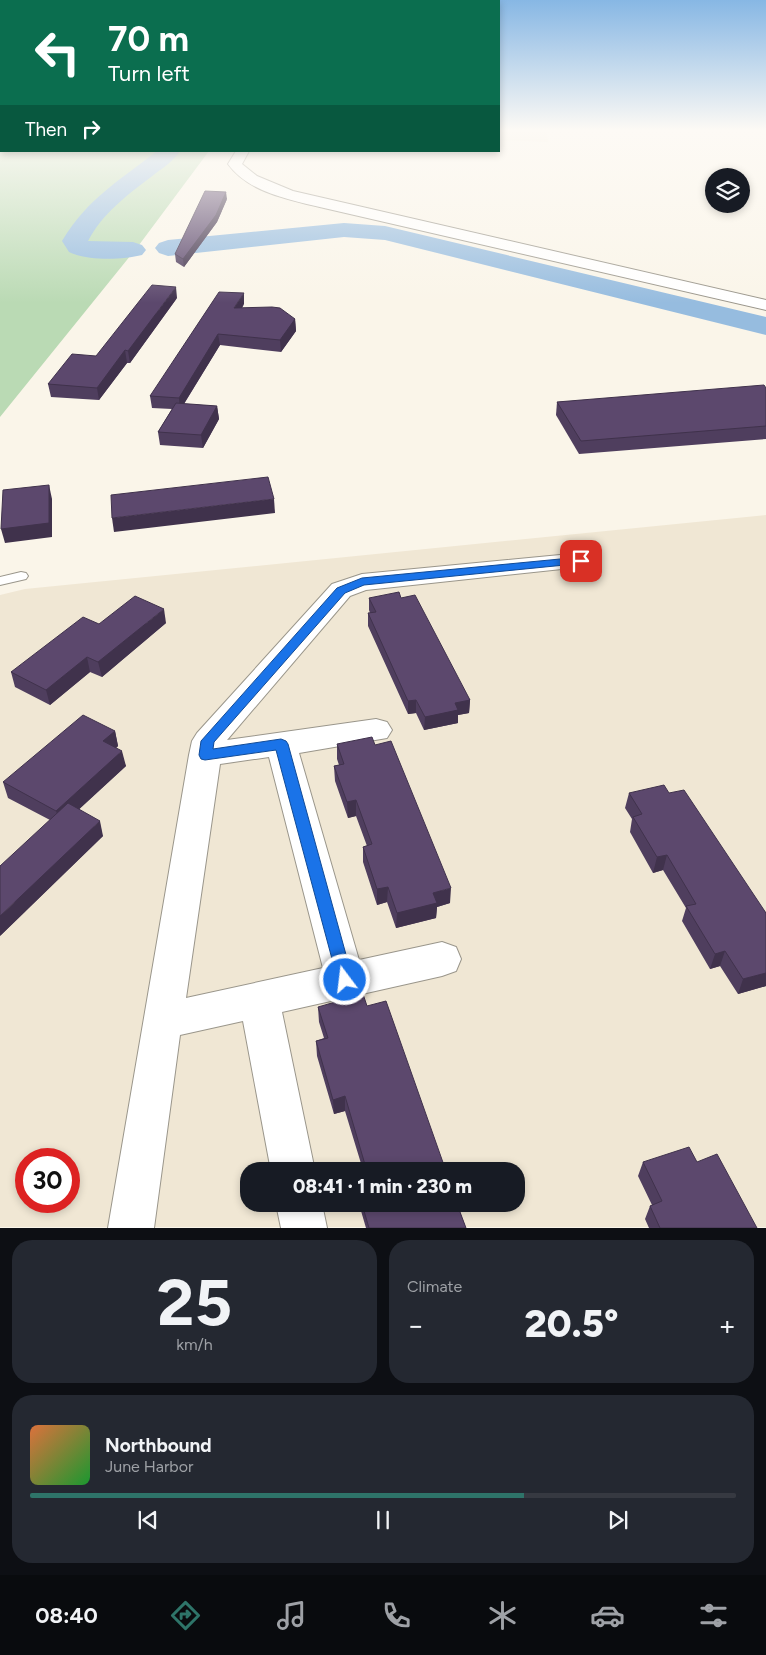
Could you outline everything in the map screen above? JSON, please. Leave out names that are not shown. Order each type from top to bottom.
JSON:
[{"type":"street","points":[[274,188],[324,204],[766,305]]},
{"type":"street","points":[[131,1228],[162,1021],[208,741],[341,590],[362,582],[581,561]]},
{"type":"street","points":[[205,755],[376,730]]},
{"type":"street","points":[[281,744],[345,980]]},
{"type":"street","points":[[162,1021],[442,959]]},
{"type":"street","points":[[259,1000],[291,1162]]},
{"type":"street","points":[[301,1212],[304,1228]]},
{"type":"lane","points":[[0,582],[21,576]]},
{"type":"shaded area","points":[[766,515],[766,1227],[0,1227],[0,595],[25,589]]},
{"type":"green space","points":[[0,188],[181,188],[139,245],[0,417]]},
{"type":"building","points":[[205,191],[226,192],[216,215],[183,259],[175,254]]},
{"type":"building","points":[[152,285],[176,287],[128,351],[125,350],[97,388],[48,384],[72,354],[96,356]]},
{"type":"building","points":[[219,292],[244,293],[234,308],[280,308],[295,319],[280,340],[218,334],[179,398],[150,396]]},
{"type":"building","points":[[764,385],[766,388],[766,426],[581,441],[557,402]]},
{"type":"building","points":[[176,403],[217,406],[201,435],[158,432]]},
{"type":"building","points":[[268,477],[274,499],[112,518],[111,495]]},
{"type":"building","points":[[49,485],[49,523],[1,529],[3,490]]},
{"type":"building","points":[[399,592],[401,598],[415,595],[470,700],[455,703],[458,710],[425,717],[416,700],[408,701],[368,613],[376,612],[369,598]]},
{"type":"building","points":[[135,596],[164,609],[98,662],[87,657],[46,690],[11,672],[83,617],[99,624]]},
{"type":"building","points":[[83,715],[115,731],[103,741],[122,751],[56,811],[3,782]]},
{"type":"building","points":[[372,737],[375,745],[391,741],[451,888],[433,893],[437,903],[397,913],[388,887],[377,889],[363,847],[372,844],[356,800],[347,802],[334,766],[344,764],[337,744]]},
{"type":"building","points":[[664,785],[669,793],[684,790],[766,913],[766,973],[743,979],[725,951],[715,954],[686,906],[696,904],[667,855],[657,857],[633,817],[642,814],[629,793]]},
{"type":"building","points":[[68,803],[100,821],[0,916],[0,866]]},
{"type":"building","points":[[363,994],[367,1006],[386,1001],[443,1162],[364,1162],[345,1096],[333,1100],[316,1041],[328,1038],[318,1007]]},
{"type":"building","points":[[689,1147],[697,1162],[717,1154],[757,1228],[660,1228],[650,1206],[662,1201],[643,1162]]},
{"type":"building","points":[[364,1212],[460,1212],[466,1228],[369,1228]]},
{"type":"waterway","points":[[122,188],[93,214],[75,241],[78,247],[85,250],[133,250]]},
{"type":"waterway","points":[[168,248],[344,230],[385,233],[766,326]]},
{"type":"route","points":[[345,980],[281,744],[205,755],[208,741],[341,590],[362,582],[581,561]]}]
